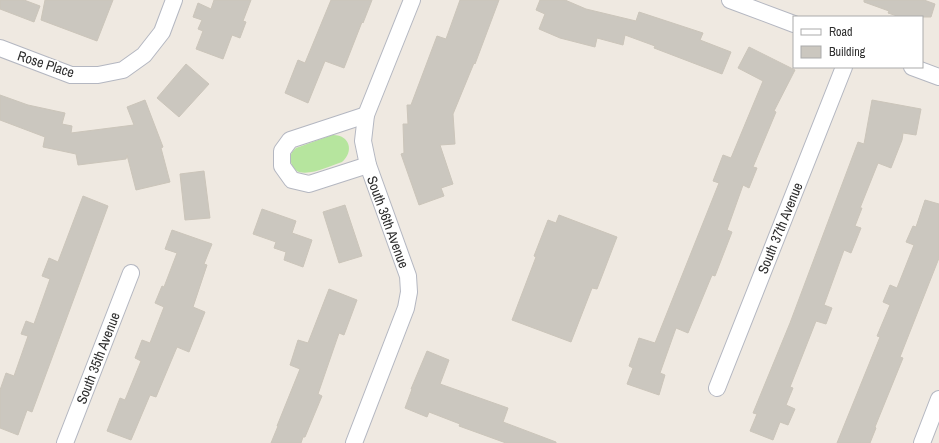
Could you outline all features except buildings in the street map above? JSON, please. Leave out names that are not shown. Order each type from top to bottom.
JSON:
[{"type":"street","name":"Rose Place","points":[[0,48],[71,75],[98,75],[123,70],[144,55],[162,32],[174,0]]},
{"type":"street","name":"South 36th Avenue","points":[[359,441],[406,308],[409,292],[408,276],[368,165],[363,141],[366,115],[412,0]]},
{"type":"street","points":[[730,0],[793,24]]},
{"type":"street","name":"South 37th Avenue","points":[[717,388],[844,68]]},
{"type":"street","points":[[915,68],[939,77]]},
{"type":"street","points":[[366,115],[290,140],[282,151],[282,166],[292,180],[309,184],[368,165]]},
{"type":"street","name":"South 35th Avenue","points":[[65,443],[131,273]]},
{"type":"street","points":[[922,443],[939,399]]},
{"type":"green space","points":[[332,135],[343,137],[348,144],[348,153],[342,162],[321,170],[305,173],[299,172],[294,168],[291,162],[291,154],[294,149]]}]
